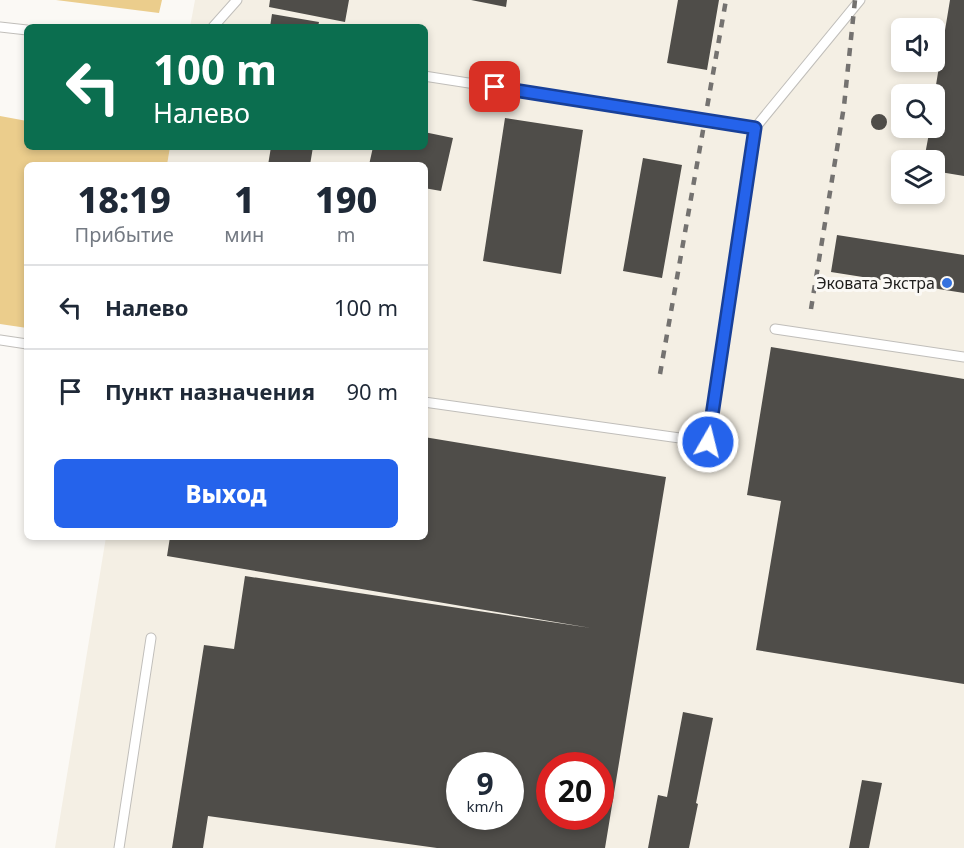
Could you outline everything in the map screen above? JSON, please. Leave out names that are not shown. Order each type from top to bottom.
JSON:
[{"type":"lane","points":[[216,24],[237,0]]},
{"type":"lane","points":[[428,403],[708,442],[755,128],[860,0]]},
{"type":"lane","points":[[0,27],[24,30]]},
{"type":"lane","points":[[428,77],[755,128]]},
{"type":"lane","points":[[775,328],[964,357]]},
{"type":"lane","points":[[0,340],[24,344]]},
{"type":"lane","points":[[119,848],[151,638]]},
{"type":"shaded area","points":[[56,0],[162,0],[159,13]]},
{"type":"shaded area","points":[[195,0],[964,0],[964,848],[55,848],[106,540],[428,540],[428,162],[168,162],[170,150],[428,150],[428,24],[191,24]]},
{"type":"shaded area","points":[[0,116],[24,120],[24,150],[170,150],[168,162],[24,162],[24,328],[0,324]]},
{"type":"building","points":[[270,0],[349,0],[345,22],[269,7]]},
{"type":"building","points":[[471,0],[507,0],[506,7]]},
{"type":"building","points":[[678,0],[719,0],[707,70],[667,63]]},
{"type":"building","points":[[950,0],[964,0],[964,176],[945,173],[945,150],[926,150],[928,138],[945,138],[945,84],[936,84],[938,72],[945,72],[945,30]]},
{"type":"building","points":[[272,14],[319,22],[319,24],[270,24]]},
{"type":"building","points":[[879,114],[885,116],[887,122],[885,128],[879,130],[873,128],[871,122],[873,116]]},
{"type":"building","points":[[505,118],[583,130],[561,274],[483,261]]},
{"type":"building","points":[[428,133],[453,138],[441,191],[428,189],[428,162],[370,162],[372,150],[428,150]]},
{"type":"building","points":[[270,150],[312,150],[310,162],[268,162]]},
{"type":"building","points":[[643,158],[682,165],[662,278],[623,271]]},
{"type":"building","points":[[837,235],[964,255],[964,293],[831,272]]},
{"type":"building","points":[[771,347],[964,379],[964,684],[756,650],[781,501],[747,495]]},
{"type":"building","points":[[428,438],[666,477],[614,793],[614,752],[536,752],[536,830],[608,830],[605,848],[437,848],[208,816],[203,848],[172,848],[204,645],[234,649],[245,576],[591,628],[167,556],[170,540],[428,540]]},
{"type":"building","points":[[683,712],[713,718],[689,848],[648,848],[658,795],[667,797]]},
{"type":"building","points":[[862,780],[882,783],[869,848],[849,848]]},
{"type":"railway","points":[[660,374],[726,0]]},
{"type":"railway","points":[[811,309],[844,106],[855,0]]},
{"type":"place","name":"Эковата Экстра","points":[[947,283]]},
{"type":"route","points":[[495,87],[755,128],[708,442]]}]
